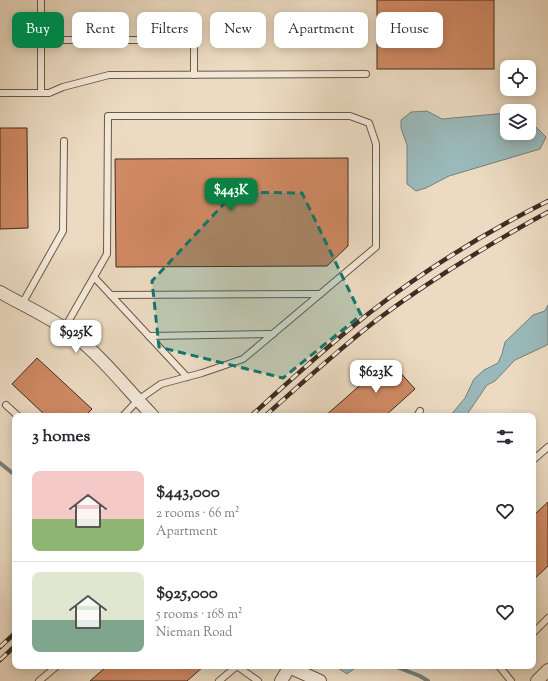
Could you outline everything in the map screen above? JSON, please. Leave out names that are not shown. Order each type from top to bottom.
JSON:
[{"type":"street","points":[[0,292],[74,335],[150,413]]},
{"type":"street","points":[[281,681],[287,669]]},
{"type":"street","points":[[295,669],[320,681]]},
{"type":"street","points":[[537,681],[548,670]]},
{"type":"lane","points":[[41,0],[41,12]]},
{"type":"lane","points":[[64,40],[194,40],[194,75]]},
{"type":"lane","points":[[41,48],[41,93]]},
{"type":"lane","points":[[0,93],[49,93],[63,87],[108,75],[366,74]]},
{"type":"lane","points":[[64,329],[107,254],[108,116],[350,116],[369,123],[376,144],[376,247],[243,359],[161,384],[138,400],[127,413]]},
{"type":"lane","points":[[22,304],[62,231],[64,141]]},
{"type":"lane","points":[[94,276],[187,377]]},
{"type":"lane","points":[[111,295],[320,294]]},
{"type":"lane","points":[[149,336],[273,334]]},
{"type":"lane","points":[[6,405],[15,413]]},
{"type":"lane","points":[[536,457],[548,447]]},
{"type":"lane","points":[[536,630],[548,618]]},
{"type":"lane","points":[[39,681],[53,669]]},
{"type":"lane","points":[[219,681],[233,669]]},
{"type":"lane","points":[[241,669],[258,681]]},
{"type":"lane","points":[[501,669],[511,681]]},
{"type":"highlighted area","points":[[235,192],[302,193],[361,315],[283,378],[159,347],[152,281]]},
{"type":"water","points":[[427,111],[442,119],[500,114],[500,140],[536,140],[536,127],[546,137],[540,149],[449,176],[426,188],[416,191],[407,184],[407,145],[401,128],[401,120],[411,112]]},
{"type":"water","points":[[548,305],[548,344],[515,360],[495,381],[487,385],[468,413],[452,413],[465,398],[474,379],[484,370],[498,363],[505,342],[533,315],[545,311]]},
{"type":"water","points":[[340,669],[354,669],[347,674]]},
{"type":"building","points":[[377,0],[494,0],[494,69],[377,69],[377,48],[443,48],[443,12],[377,12]]},
{"type":"building","points":[[0,128],[27,128],[28,228],[0,229]]},
{"type":"building","points":[[348,158],[348,246],[327,266],[116,267],[115,159]]},
{"type":"building","points":[[37,358],[92,409],[88,413],[43,413],[12,384]]},
{"type":"building","points":[[389,360],[415,389],[388,413],[328,413]]},
{"type":"building","points":[[548,502],[548,566],[536,577],[536,513]]},
{"type":"building","points":[[104,669],[201,669],[187,681],[90,681]]},
{"type":"waterway","points":[[0,463],[12,473]]},
{"type":"waterway","points":[[402,669],[420,676],[428,681]]},
{"type":"railway","points":[[254,413],[323,351],[389,298],[455,253],[548,201]]},
{"type":"railway","points":[[268,413],[349,342],[398,304],[461,262],[548,212]]},
{"type":"railway","points":[[0,647],[12,636]]},
{"type":"railway","points":[[0,660],[12,649]]}]
